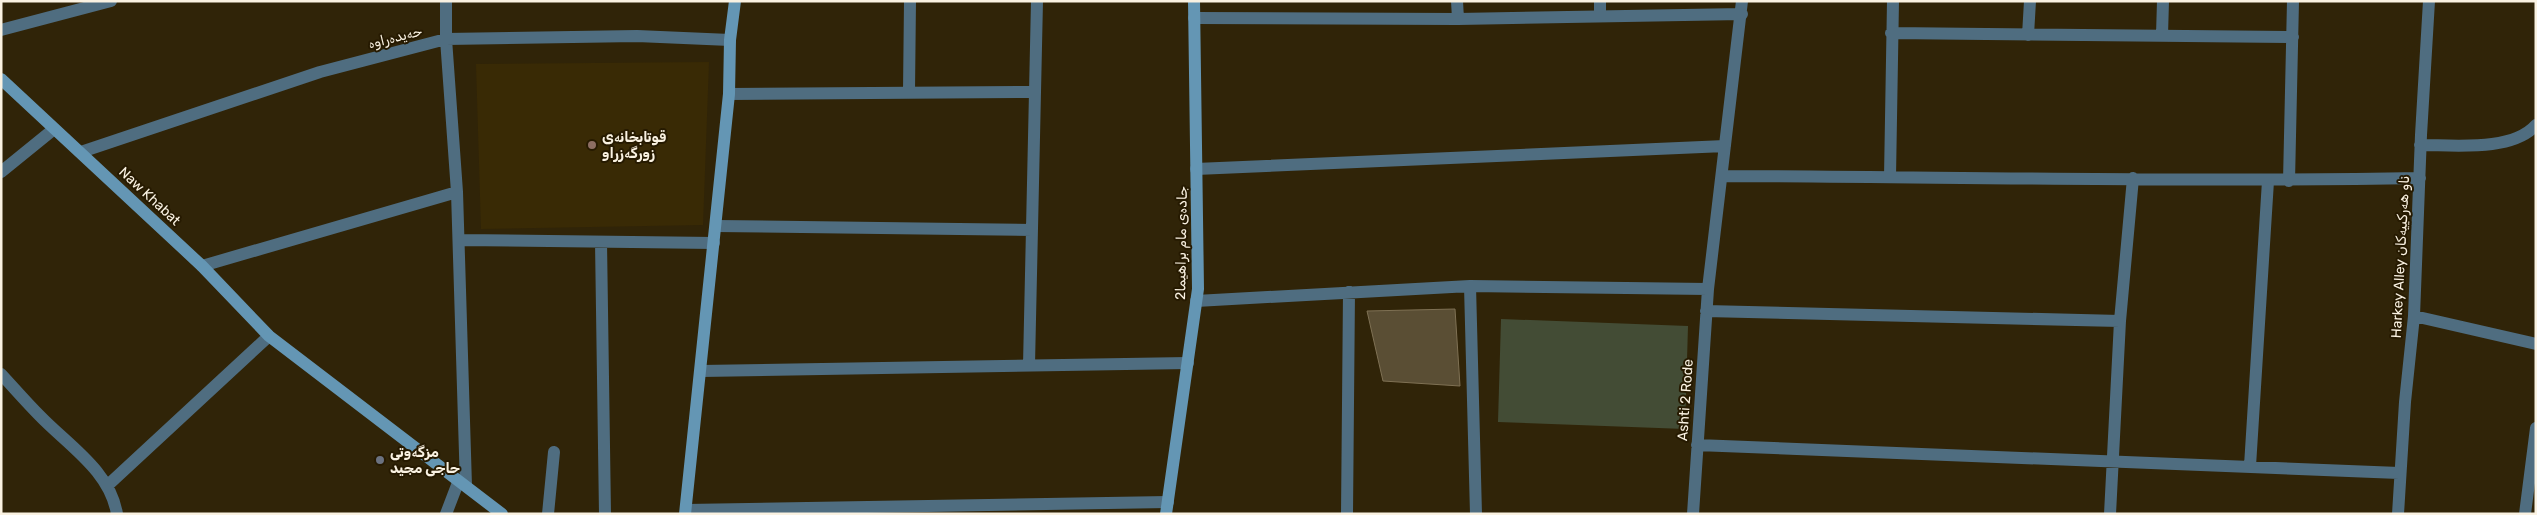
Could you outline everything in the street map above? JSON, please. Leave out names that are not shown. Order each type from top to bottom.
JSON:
[{"type":"street","points":[[1,30],[111,1]]},
{"type":"street","points":[[446,1],[446,39],[459,240],[463,483],[446,514]]},
{"type":"street","points":[[735,1],[730,40],[729,94],[686,512],[1167,508]]},
{"type":"street","points":[[909,92],[910,1]]},
{"type":"street","points":[[1029,365],[1037,1]]},
{"type":"street","name":"جادەی مام براهیما2","points":[[1167,508],[1196,301],[1194,1]]},
{"type":"street","points":[[1457,1],[1458,19]]},
{"type":"street","points":[[1600,1],[1600,15]]},
{"type":"street","name":"Ashti 2 Rode","points":[[1693,514],[1708,289],[1742,14],[1742,1]]},
{"type":"street","points":[[1890,177],[1893,1]]},
{"type":"street","points":[[2028,35],[2030,1]]},
{"type":"street","points":[[2162,35],[2163,1]]},
{"type":"street","points":[[2289,181],[2293,1]]},
{"type":"street","name":"Harkey Alley ناو هەركييەكان","points":[[2398,514],[2399,473],[2414,316],[2420,145],[2429,1]]},
{"type":"street","points":[[1194,18],[1458,19],[1742,14]]},
{"type":"street","points":[[1891,33],[2293,37]]},
{"type":"street","name":"حەیدەراوە","points":[[81,152],[320,72],[446,39],[637,36],[730,40]]},
{"type":"street","name":"Naw Khabat","points":[[1,78],[202,266],[269,336],[502,514]]},
{"type":"street","points":[[729,94],[1035,92]]},
{"type":"street","points":[[2420,145],[2509,142],[2530,131],[2536,125]]},
{"type":"street","points":[[1,172],[54,129]]},
{"type":"street","points":[[1196,169],[1725,146]]},
{"type":"street","points":[[1722,176],[2133,178],[2268,181],[2420,178]]},
{"type":"street","points":[[2110,514],[2111,461],[2120,321],[2133,178]]},
{"type":"street","points":[[2250,466],[2268,181]]},
{"type":"street","points":[[202,266],[457,192]]},
{"type":"street","points":[[716,226],[1032,230]]},
{"type":"street","points":[[459,240],[714,243]]},
{"type":"street","points":[[601,242],[605,514]]},
{"type":"street","points":[[1196,301],[1470,286],[1708,289]]},
{"type":"street","points":[[1470,286],[1476,514]]},
{"type":"street","points":[[1347,514],[1349,292]]},
{"type":"street","points":[[1706,311],[2120,321]]},
{"type":"street","points":[[2414,316],[2536,344]]},
{"type":"street","points":[[108,485],[269,336]]},
{"type":"street","points":[[701,371],[1188,363]]},
{"type":"street","points":[[1,374],[40,416],[88,462],[108,485],[117,514]]},
{"type":"street","points":[[2525,514],[2536,428]]},
{"type":"street","points":[[1697,445],[2399,473]]},
{"type":"street","points":[[548,514],[554,452]]},
{"type":"shaded area","name":"قوتابخانەی زورگەزراو","points":[[709,62],[703,225],[481,229],[476,64]]},
{"type":"green space","points":[[1501,319],[1688,326],[1685,429],[1498,422]]},
{"type":"building","points":[[1455,309],[1460,386],[1383,381],[1367,311]]},
{"type":"place","name":"قوتابخانەی زورگەزراو","points":[[592,145]]},
{"type":"place","name":"مزگەوتى حاجى مجيد","points":[[380,460]]}]
